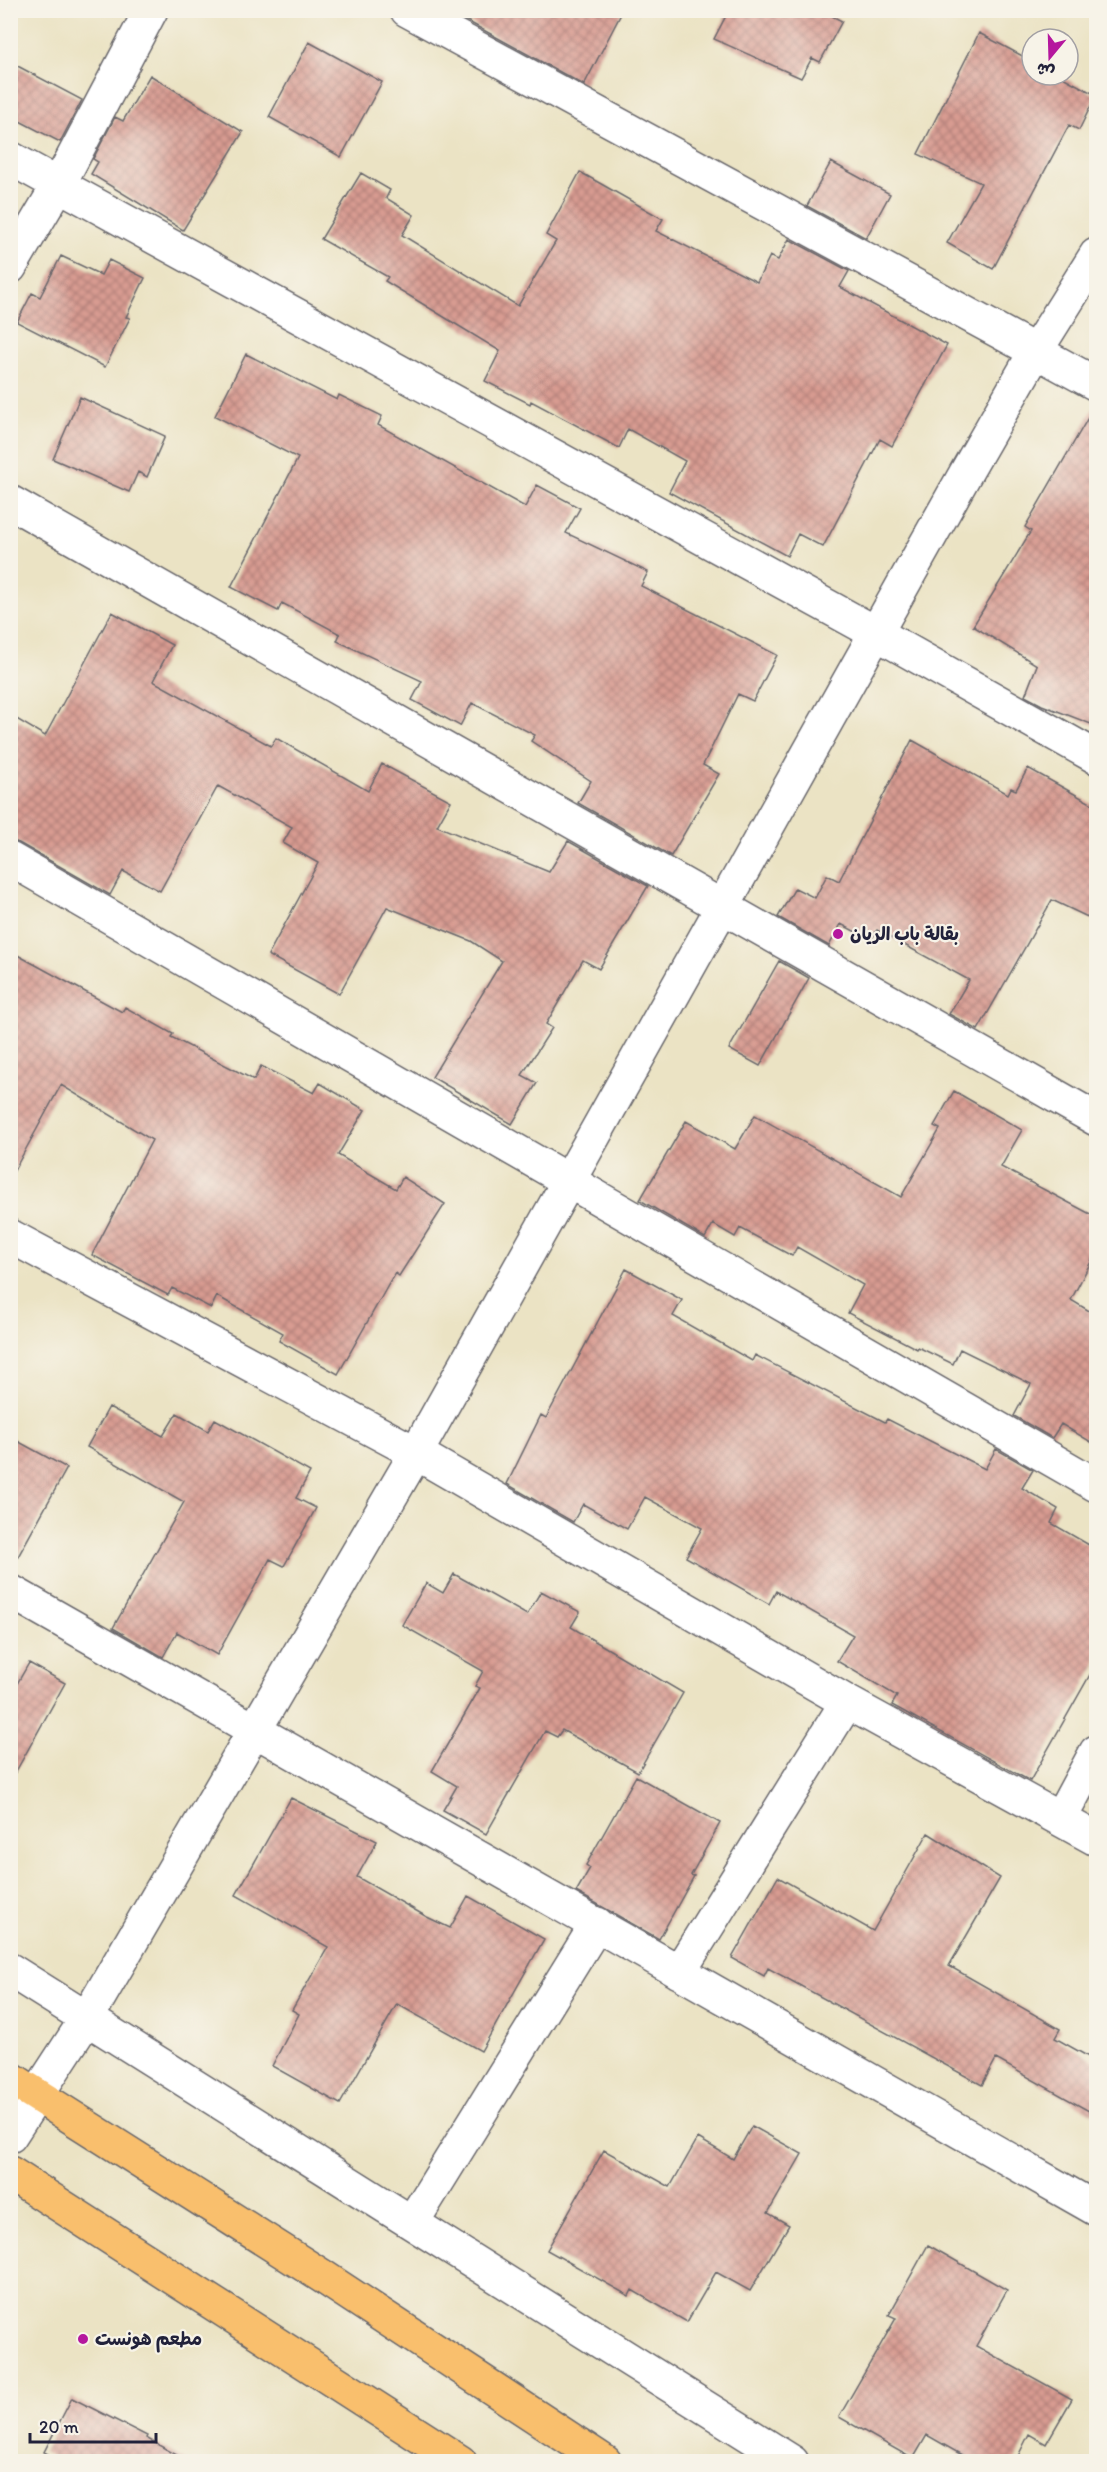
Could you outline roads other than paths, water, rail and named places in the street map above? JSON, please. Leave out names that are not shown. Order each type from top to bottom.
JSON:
[{"type":"main road","points":[[23,2086],[332,2282],[605,2462]]},
{"type":"main road","points":[[10,2173],[460,2462]]},
{"type":"street","points":[[10,267],[58,186],[151,10]]},
{"type":"street","points":[[407,10],[1096,384]]},
{"type":"street","points":[[10,158],[876,633],[1096,757]]},
{"type":"street","points":[[10,2136],[23,2086],[87,2018],[416,1453],[876,633],[1037,350],[1096,255]]},
{"type":"street","points":[[10,502],[1096,1119]]},
{"type":"street","points":[[10,859],[1096,1485]]},
{"type":"street","points":[[10,1236],[416,1453],[847,1702],[1096,1839]]},
{"type":"street","points":[[10,1590],[1096,2209]]},
{"type":"street","points":[[679,1972],[847,1702]]},
{"type":"street","points":[[1060,1819],[1096,1752]]},
{"type":"street","points":[[413,2221],[597,1924]]},
{"type":"street","points":[[10,1970],[413,2221],[792,2462]]},
{"type":"place","name":"بقالة باب الريان","points":[[838,934]]},
{"type":"place","name":"مطعم هونست","points":[[83,2339]]}]
